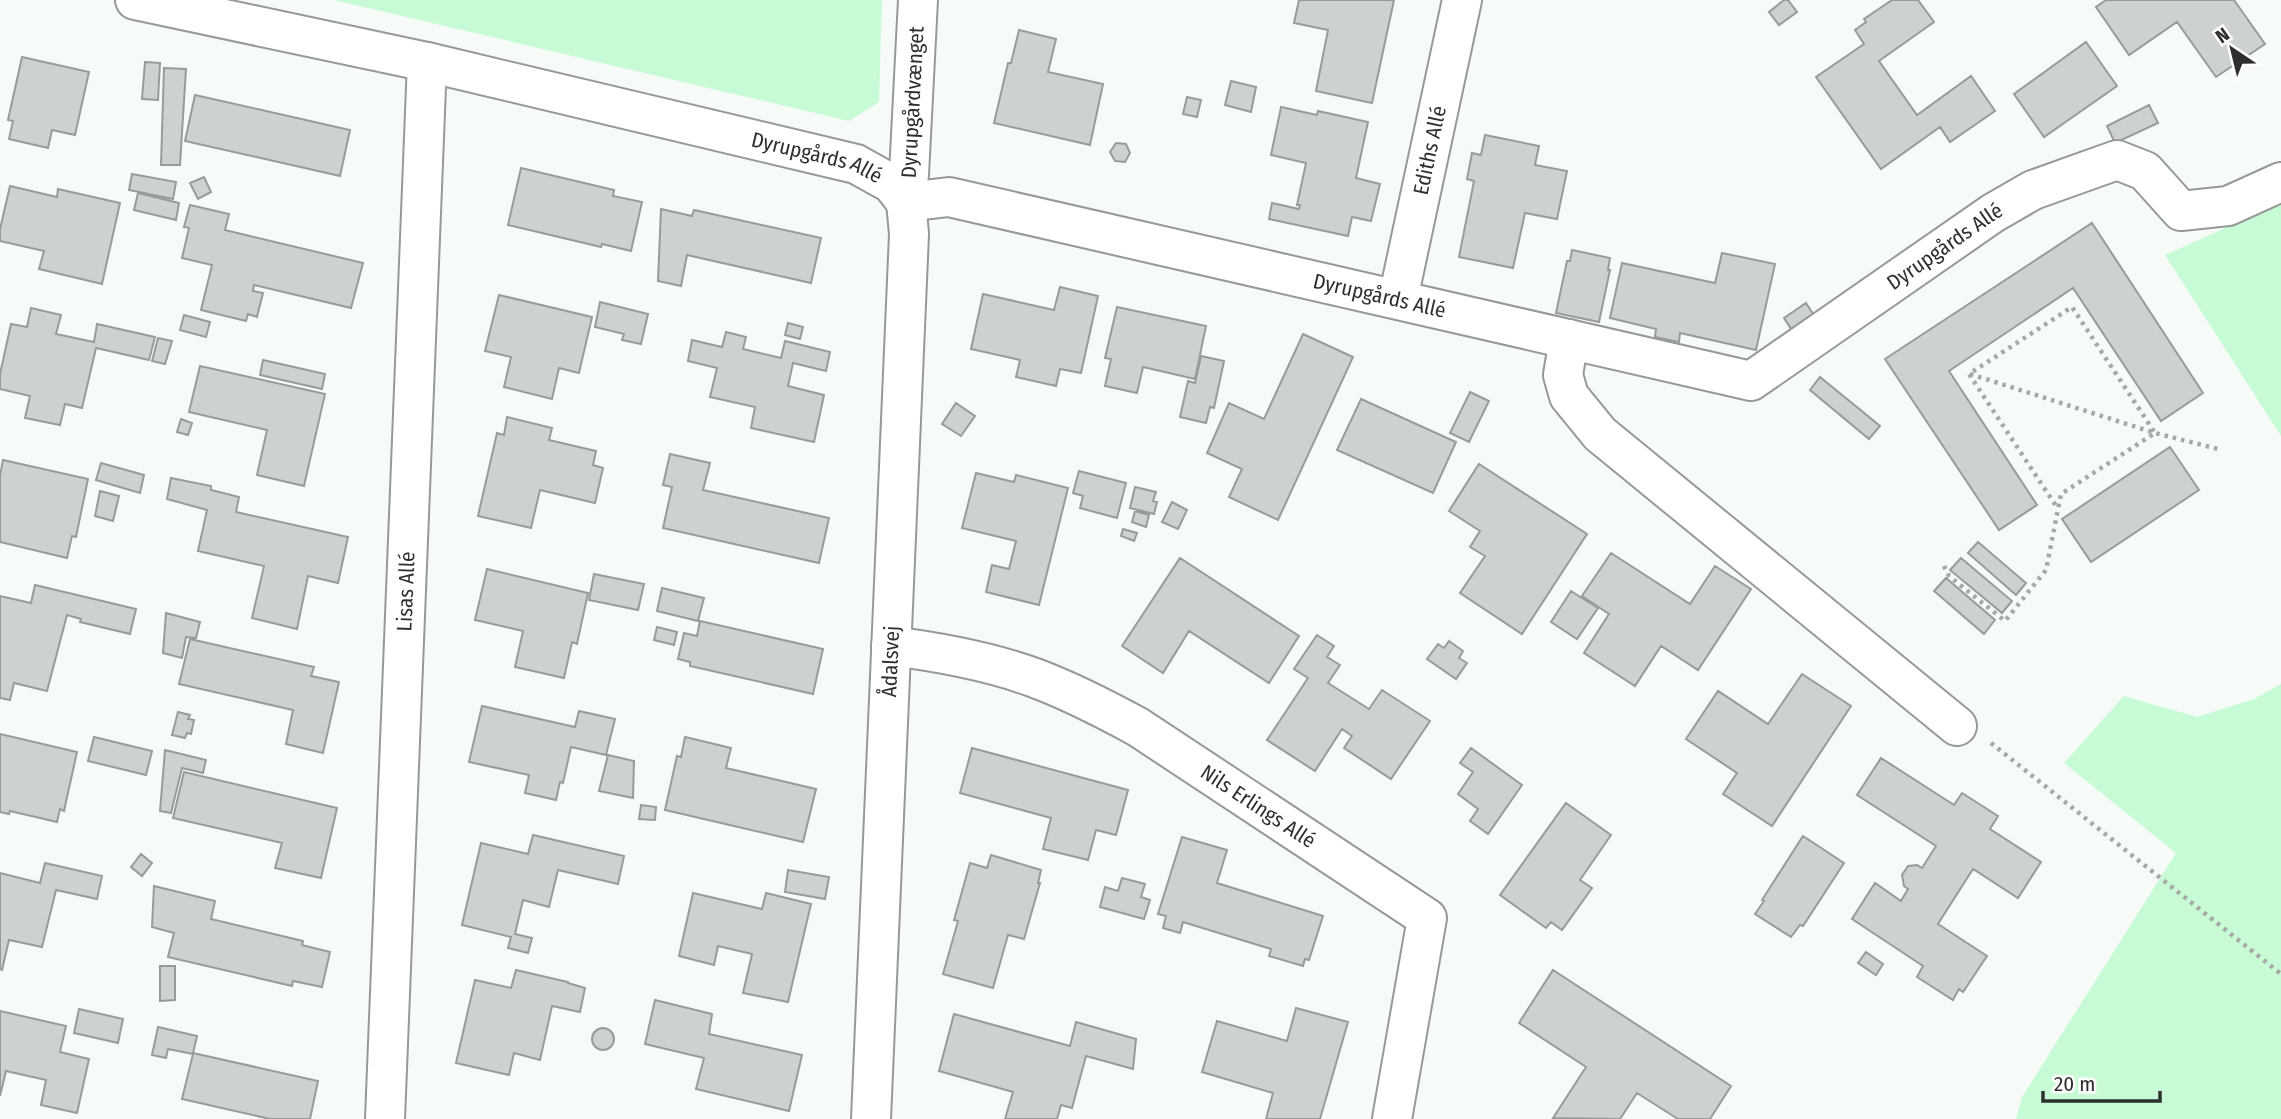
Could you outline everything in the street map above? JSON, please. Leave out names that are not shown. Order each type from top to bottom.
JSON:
[{"type":"street","name":"Dyrupgårds Allé","points":[[135,0],[427,62],[856,164],[892,184],[906,202],[949,197],[1751,381],[1993,213],[2033,190],[2117,160],[2145,171],[2181,211],[2228,206],[2281,182]]},
{"type":"street","name":"Dyrupgårdvænget","points":[[906,202],[918,0]]},
{"type":"street","name":"Ediths Allé","points":[[1398,299],[1462,0]]},
{"type":"street","name":"Lisas Allé","points":[[385,1119],[427,62]]},
{"type":"street","name":"Ådalsvej","points":[[871,1119],[909,234],[906,202]]},
{"type":"street","points":[[1569,339],[1563,375],[1569,396],[1600,434],[1957,726]]},
{"type":"street","name":"Nils Erlings Allé","points":[[891,646],[933,651],[1034,677],[1101,707],[1138,727],[1427,918],[1392,1119]]},
{"type":"path","points":[[1969,374],[2072,307],[2155,433]]},
{"type":"path","points":[[1969,374],[2155,433],[2222,450]]},
{"type":"path","points":[[1969,374],[2058,509]]},
{"type":"path","points":[[1944,566],[1949,576],[2005,621],[2046,569],[2061,494],[2155,433]]},
{"type":"path","points":[[1957,726],[1971,727],[2281,974]]},
{"type":"green space","points":[[334,0],[882,0],[879,102],[849,121]]},
{"type":"green space","points":[[2281,203],[2281,436],[2165,255]]},
{"type":"green space","points":[[2281,684],[2281,1119],[2016,1119],[2022,1097],[2176,853],[2064,763],[2124,696],[2197,717],[2254,699]]},
{"type":"building","points":[[1299,0],[1394,0],[1372,103],[1316,91],[1328,30],[1294,23]]},
{"type":"building","points":[[1784,0],[1788,0],[1797,12],[1779,25],[1769,12]]},
{"type":"building","points":[[1892,0],[1918,0],[1934,22],[1879,61],[1917,115],[1971,76],[1995,111],[1950,142],[1940,127],[1881,169],[1816,77],[1864,44],[1855,30],[1866,22],[1864,19]]},
{"type":"building","points":[[2106,0],[2234,0],[2265,44],[2216,77],[2177,22],[2129,55],[2096,7]]},
{"type":"building","points":[[1019,30],[1056,39],[1048,72],[1103,84],[1090,145],[994,123]]},
{"type":"building","points":[[2086,42],[2117,86],[2044,137],[2014,94]]},
{"type":"building","points":[[22,57],[89,72],[75,135],[52,130],[48,148],[9,139],[13,121],[8,120]]},
{"type":"building","points":[[145,62],[160,63],[158,100],[142,99]]},
{"type":"building","points":[[164,68],[186,69],[180,165],[161,165]]},
{"type":"building","points":[[1231,81],[1256,87],[1251,112],[1225,105]]},
{"type":"building","points":[[195,95],[350,130],[340,176],[185,141]]},
{"type":"building","points":[[1187,97],[1201,100],[1197,117],[1183,114]]},
{"type":"building","points":[[2149,105],[2158,123],[2115,143],[2107,126]]},
{"type":"building","points":[[1281,107],[1317,115],[1318,111],[1368,122],[1356,178],[1380,184],[1371,221],[1352,217],[1348,236],[1269,219],[1272,203],[1299,209],[1300,205],[1297,205],[1306,163],[1271,155]]},
{"type":"building","points":[[1485,135],[1539,146],[1535,165],[1567,171],[1557,219],[1525,213],[1513,268],[1459,257],[1474,181],[1467,179],[1472,153],[1481,155]]},
{"type":"building","points":[[1116,143],[1126,144],[1130,153],[1125,162],[1115,161],[1110,152]]},
{"type":"building","points":[[521,168],[614,190],[613,196],[642,202],[631,251],[602,244],[601,247],[508,225]]},
{"type":"building","points":[[132,174],[176,182],[173,199],[129,190]]},
{"type":"building","points":[[204,177],[211,192],[198,199],[190,183]]},
{"type":"building","points":[[10,186],[57,197],[58,189],[120,203],[102,284],[39,269],[44,251],[0,241],[0,229]]},
{"type":"building","points":[[138,193],[179,203],[176,220],[134,210]]},
{"type":"building","points":[[190,205],[229,214],[225,230],[363,263],[351,308],[254,285],[253,291],[263,293],[257,317],[248,314],[246,321],[201,310],[212,265],[182,258],[189,228],[184,227]]},
{"type":"building","points":[[661,209],[692,216],[694,210],[821,238],[811,283],[687,255],[681,286],[658,281]]},
{"type":"building","points":[[2092,223],[2203,393],[2161,421],[2073,288],[1949,371],[2037,505],[1999,530],[1885,359]]},
{"type":"building","points":[[1572,250],[1610,258],[1599,322],[1556,313],[1567,261],[1570,261]]},
{"type":"building","points":[[1722,253],[1775,264],[1756,350],[1680,333],[1679,342],[1655,337],[1656,329],[1610,318],[1622,263],[1715,283]]},
{"type":"building","points":[[1060,287],[1098,296],[1081,373],[1060,369],[1056,386],[1016,377],[1020,360],[971,349],[983,294],[1054,310]]},
{"type":"building","points":[[499,295],[592,317],[579,373],[559,368],[552,399],[504,387],[511,357],[485,351]]},
{"type":"building","points":[[600,302],[648,314],[641,344],[622,340],[624,334],[595,327]]},
{"type":"building","points":[[1806,303],[1817,320],[1795,335],[1784,318]]},
{"type":"building","points":[[1117,307],[1206,326],[1195,379],[1143,367],[1137,393],[1105,386],[1111,359],[1105,358]]},
{"type":"building","points":[[31,308],[61,315],[56,334],[94,342],[97,324],[155,337],[149,360],[96,348],[82,408],[65,404],[60,425],[25,418],[30,396],[0,389],[0,374],[11,324],[27,327]]},
{"type":"building","points":[[184,315],[210,322],[206,337],[180,330]]},
{"type":"building","points":[[788,323],[803,327],[800,339],[785,335]]},
{"type":"building","points":[[726,332],[746,337],[743,349],[781,358],[785,341],[830,352],[826,371],[793,363],[788,386],[824,395],[814,442],[751,428],[755,407],[710,397],[717,368],[688,361],[692,340],[722,347]]},
{"type":"building","points":[[1303,334],[1353,357],[1278,520],[1229,497],[1242,469],[1207,453],[1229,403],[1264,419]]},
{"type":"building","points":[[158,338],[172,341],[165,364],[152,361]]},
{"type":"building","points":[[1201,356],[1224,361],[1214,408],[1210,407],[1206,423],[1180,417],[1188,381],[1195,383]]},
{"type":"building","points":[[263,360],[325,374],[322,389],[260,375]]},
{"type":"building","points":[[200,366],[325,394],[304,486],[257,475],[267,430],[189,412]]},
{"type":"building","points":[[1820,377],[1880,426],[1869,439],[1810,390]]},
{"type":"building","points":[[1470,392],[1489,401],[1469,442],[1450,433]]},
{"type":"building","points":[[1361,399],[1456,442],[1433,493],[1337,450]]},
{"type":"building","points":[[956,403],[975,416],[961,436],[942,424]]},
{"type":"building","points":[[507,417],[552,428],[549,440],[596,451],[593,465],[603,468],[595,503],[540,490],[531,528],[478,516],[497,433],[504,435]]},
{"type":"building","points":[[181,419],[192,423],[188,435],[177,432]]},
{"type":"building","points":[[2170,447],[2199,490],[2091,562],[2062,519]]},
{"type":"building","points":[[670,454],[710,463],[703,490],[829,518],[819,563],[663,528],[672,487],[663,485]]},
{"type":"building","points":[[3,460],[88,479],[76,537],[72,536],[67,558],[0,542],[0,475]]},
{"type":"building","points":[[101,463],[144,475],[140,493],[96,480]]},
{"type":"building","points":[[1479,464],[1587,534],[1522,634],[1460,593],[1485,556],[1470,547],[1480,531],[1449,511]]},
{"type":"building","points":[[1079,471],[1126,483],[1117,518],[1080,508],[1083,496],[1073,493]]},
{"type":"building","points":[[976,473],[1014,482],[1016,475],[1068,488],[1039,605],[986,592],[992,565],[1009,569],[1016,541],[962,528]]},
{"type":"building","points":[[171,478],[211,486],[211,490],[239,497],[236,512],[348,537],[338,583],[308,576],[297,629],[252,618],[264,566],[198,551],[207,510],[167,499]]},
{"type":"building","points":[[1135,487],[1156,492],[1153,501],[1157,502],[1154,514],[1130,508]]},
{"type":"building","points":[[100,491],[119,496],[113,521],[95,516]]},
{"type":"building","points":[[1172,502],[1187,510],[1178,529],[1162,522]]},
{"type":"building","points":[[1135,511],[1149,515],[1146,527],[1132,522]]},
{"type":"building","points":[[1123,529],[1137,533],[1134,541],[1121,536]]},
{"type":"building","points":[[1978,542],[2026,583],[2016,595],[1968,553]]},
{"type":"building","points":[[1611,553],[1690,604],[1715,566],[1751,589],[1698,670],[1661,646],[1635,686],[1584,653],[1609,614],[1582,596]]},
{"type":"building","points":[[1180,558],[1299,636],[1269,683],[1189,631],[1163,673],[1122,646]]},
{"type":"building","points":[[1961,558],[2012,601],[2002,613],[1950,570]]},
{"type":"building","points":[[487,569],[588,593],[577,644],[572,642],[564,678],[515,667],[523,631],[475,620]]},
{"type":"building","points":[[594,574],[644,584],[638,610],[589,600]]},
{"type":"building","points":[[1946,578],[1995,620],[1984,634],[1934,591]]},
{"type":"building","points":[[35,585],[136,609],[130,634],[80,622],[81,619],[67,615],[47,691],[14,683],[10,700],[0,698],[0,596],[31,603]]},
{"type":"building","points":[[662,588],[704,598],[698,621],[657,611]]},
{"type":"building","points":[[1571,591],[1598,608],[1577,639],[1551,622]]},
{"type":"building","points":[[166,613],[200,622],[196,638],[186,637],[182,658],[163,653]]},
{"type":"building","points":[[700,621],[823,649],[813,694],[690,666],[690,662],[678,659],[684,633],[697,636]]},
{"type":"building","points":[[657,627],[677,632],[674,645],[654,640]]},
{"type":"building","points":[[1317,635],[1334,646],[1327,657],[1340,665],[1328,683],[1369,709],[1382,690],[1430,721],[1391,779],[1344,748],[1352,736],[1342,729],[1315,771],[1267,740],[1308,678],[1294,669]]},
{"type":"building","points":[[190,639],[314,667],[311,676],[339,682],[323,753],[286,744],[293,710],[179,684]]},
{"type":"building","points":[[1449,641],[1463,651],[1459,658],[1467,663],[1456,679],[1427,659],[1438,644],[1444,648]]},
{"type":"building","points":[[1802,674],[1851,706],[1772,826],[1723,794],[1737,773],[1686,739],[1718,691],[1768,724]]},
{"type":"building","points":[[482,706],[575,727],[579,711],[615,719],[606,755],[571,747],[563,783],[560,782],[556,800],[525,793],[529,775],[469,762]]},
{"type":"building","points":[[178,712],[190,715],[188,719],[194,720],[191,734],[187,733],[185,738],[172,735]]},
{"type":"building","points":[[0,734],[77,752],[64,811],[60,809],[57,822],[10,811],[9,814],[0,812]]},
{"type":"building","points":[[94,737],[152,751],[146,775],[88,761]]},
{"type":"building","points":[[685,737],[731,748],[726,768],[816,789],[803,842],[665,810],[677,756],[681,757]]},
{"type":"building","points":[[972,748],[1128,790],[1116,835],[1096,830],[1088,860],[1043,849],[1051,818],[960,793]]},
{"type":"building","points":[[1471,748],[1522,785],[1488,834],[1470,821],[1478,809],[1458,794],[1473,772],[1460,763]]},
{"type":"building","points":[[165,750],[206,760],[203,773],[182,768],[171,813],[160,811]]},
{"type":"building","points":[[608,755],[634,761],[633,798],[599,791]]},
{"type":"building","points":[[1881,758],[1954,805],[1962,793],[1998,816],[1990,829],[2041,862],[2018,898],[1973,869],[1938,924],[1987,956],[1963,992],[1959,989],[1953,1000],[1917,977],[1923,966],[1852,919],[1875,883],[1901,901],[1908,889],[1904,886],[1902,875],[1908,866],[1917,865],[1922,868],[1936,846],[1857,795]]},
{"type":"building","points":[[184,772],[337,808],[321,878],[275,868],[282,843],[173,818]]},
{"type":"building","points":[[1566,803],[1611,835],[1580,880],[1592,888],[1562,930],[1551,922],[1546,928],[1500,895]]},
{"type":"building","points":[[641,805],[656,807],[655,820],[639,819]]},
{"type":"building","points":[[533,835],[624,856],[618,884],[558,870],[549,907],[523,900],[515,934],[532,938],[528,953],[508,948],[511,937],[462,925],[481,843],[528,854]]},
{"type":"building","points":[[1803,836],[1844,863],[1803,926],[1800,925],[1791,937],[1755,914]]},
{"type":"building","points":[[1182,837],[1227,850],[1217,883],[1323,916],[1309,960],[1305,959],[1303,966],[1269,956],[1271,949],[1183,922],[1180,933],[1163,928],[1166,916],[1158,914]]},
{"type":"building","points":[[141,854],[152,863],[142,876],[131,867]]},
{"type":"building","points":[[991,855],[1041,870],[1040,883],[1024,939],[1008,935],[993,988],[943,974],[970,863],[987,868]]},
{"type":"building","points":[[45,863],[102,876],[97,899],[56,890],[42,947],[9,940],[2,970],[0,873],[40,883]]},
{"type":"building","points":[[788,870],[829,877],[825,899],[785,892]]},
{"type":"building","points":[[1122,878],[1145,884],[1141,897],[1150,900],[1144,919],[1100,907],[1105,887],[1118,891]]},
{"type":"building","points":[[154,886],[215,901],[211,919],[303,941],[302,945],[330,952],[322,987],[293,981],[292,986],[168,957],[174,933],[152,927]]},
{"type":"building","points":[[693,893],[762,909],[766,893],[811,904],[788,1002],[743,993],[752,954],[718,946],[714,965],[679,956]]},
{"type":"building","points":[[1866,952],[1883,964],[1876,975],[1858,963]]},
{"type":"building","points":[[160,966],[175,966],[175,1000],[160,1001]]},
{"type":"building","points":[[516,970],[585,988],[580,1012],[552,1006],[540,1060],[514,1053],[509,1075],[456,1063],[475,980],[511,988]]},
{"type":"building","points":[[1553,970],[1731,1086],[1710,1119],[1678,1119],[1637,1093],[1620,1119],[1553,1118],[1586,1067],[1519,1023]]},
{"type":"building","points":[[655,1000],[712,1014],[709,1034],[802,1055],[789,1111],[696,1089],[704,1058],[645,1044]]},
{"type":"building","points":[[1296,1008],[1348,1022],[1320,1119],[1266,1119],[1273,1093],[1202,1072],[1217,1021],[1287,1041]]},
{"type":"building","points":[[79,1009],[123,1019],[118,1043],[74,1033]]},
{"type":"building","points":[[0,1011],[66,1026],[60,1052],[89,1059],[77,1113],[41,1105],[46,1080],[6,1071],[0,1096]]},
{"type":"building","points":[[954,1014],[1070,1046],[1076,1022],[1136,1039],[1133,1069],[1086,1056],[1072,1108],[1061,1105],[1057,1119],[1005,1119],[1013,1092],[939,1071]]},
{"type":"building","points":[[158,1027],[197,1036],[193,1053],[318,1081],[310,1119],[270,1119],[182,1099],[193,1054],[168,1049],[166,1058],[152,1055]]},
{"type":"building","points":[[603,1028],[611,1031],[614,1039],[611,1047],[603,1050],[595,1047],[592,1039],[595,1031]]}]
